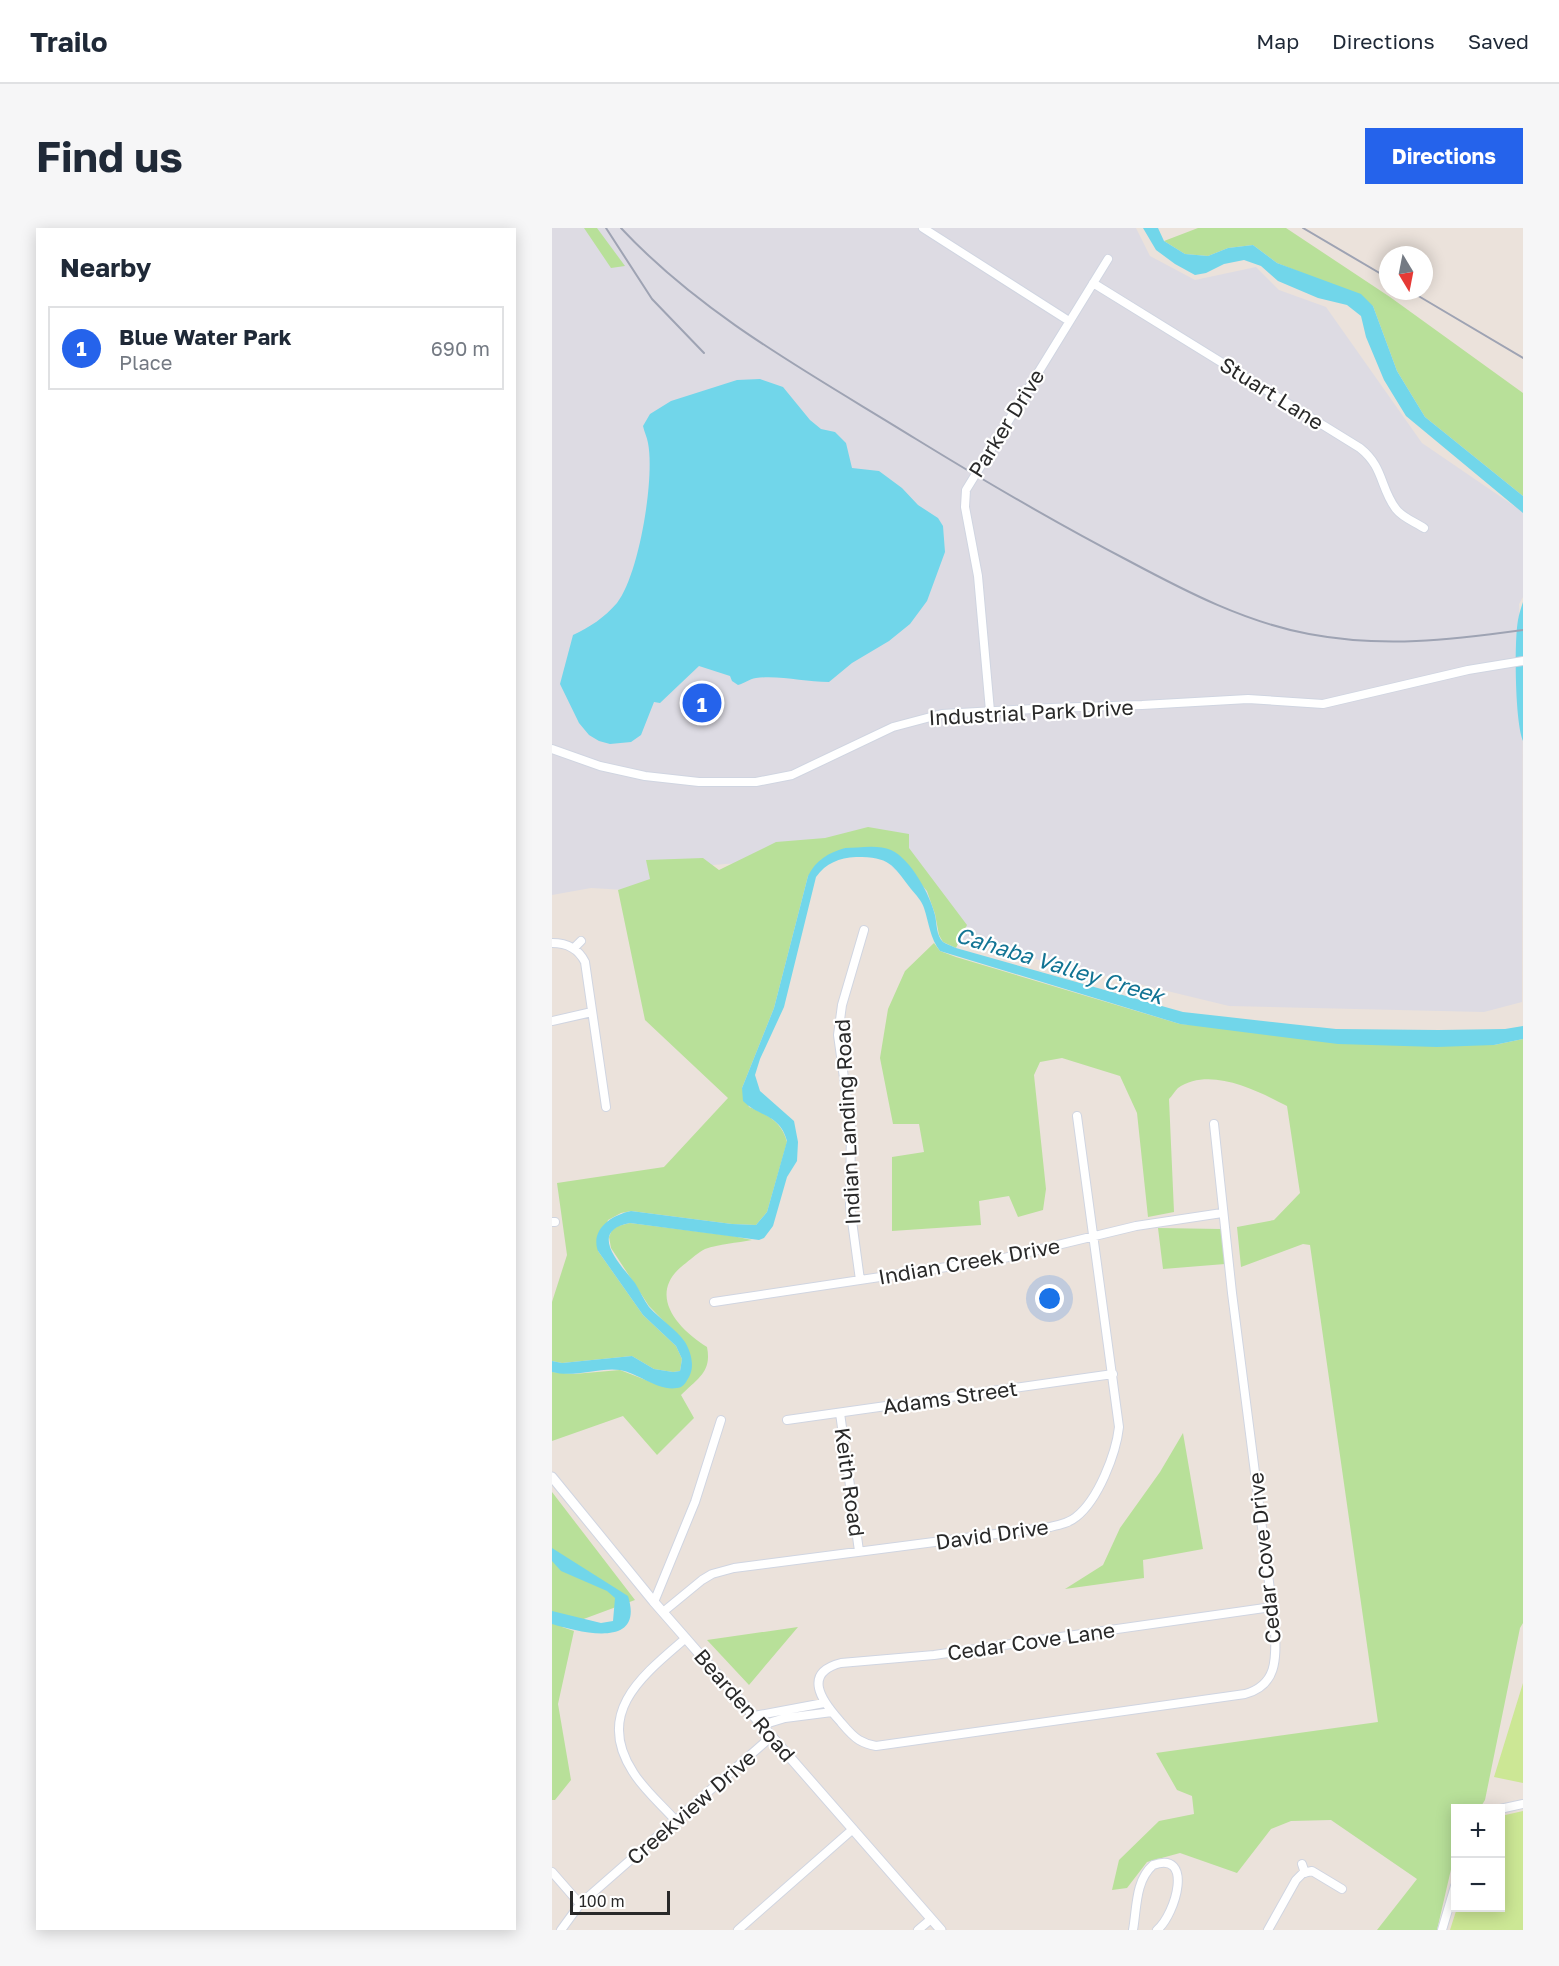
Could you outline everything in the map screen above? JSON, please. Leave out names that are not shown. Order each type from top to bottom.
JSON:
[{"type":"street","points":[[923,228],[1069,321]]},
{"type":"street","name":"Parker Drive","points":[[990,711],[978,576],[965,507],[966,490],[1108,259]]},
{"type":"street","name":"Stuart Lane","points":[[1093,283],[1360,448],[1373,459],[1395,508],[1424,528]]},
{"type":"street","name":"Industrial Park Drive","points":[[552,749],[600,766],[645,776],[699,782],[756,782],[804,770],[906,722],[942,714],[1248,699],[1323,704],[1468,670],[1523,661]]},
{"type":"street","name":"Indian Landing Road","points":[[860,1280],[850,1206],[851,1128],[838,1035],[842,1005],[864,930]]},
{"type":"street","points":[[574,948],[581,941]]},
{"type":"street","points":[[552,943],[565,944],[574,948],[585,962],[606,1107]]},
{"type":"street","points":[[552,1021],[592,1012]]},
{"type":"street","name":"David Drive","points":[[663,1612],[702,1580],[725,1570],[1050,1527],[1072,1520],[1091,1501],[1116,1446],[1119,1427],[1077,1116]]},
{"type":"street","name":"Cedar Cove Drive","points":[[824,1703],[854,1737],[866,1744],[876,1746],[1245,1694],[1263,1686],[1269,1679],[1272,1672],[1275,1639],[1272,1607],[1222,1213],[1214,1124]]},
{"type":"street","name":"Indian Creek Drive","points":[[714,1302],[1000,1259],[1136,1226],[1222,1213]]},
{"type":"street","name":"Adams Street","points":[[787,1420],[1113,1374]]},
{"type":"street","name":"Keith Road","points":[[840,1413],[860,1551]]},
{"type":"street","points":[[654,1602],[696,1502],[721,1420]]},
{"type":"street","name":"Bearden Road","points":[[552,1477],[654,1602],[941,1930]]},
{"type":"street","name":"Cedar Cove Lane","points":[[824,1703],[819,1692],[821,1676],[830,1667],[841,1663],[934,1654],[1272,1607]]},
{"type":"street","points":[[676,1821],[634,1773],[621,1748],[619,1724],[621,1710],[633,1688],[686,1638]]},
{"type":"street","points":[[754,1716],[824,1703]]},
{"type":"street","points":[[762,1725],[785,1718],[832,1713]]},
{"type":"street","name":"Creekview Drive","points":[[561,1930],[580,1904],[772,1736]]},
{"type":"street","points":[[1505,1808],[1523,1804]]},
{"type":"street","points":[[738,1930],[853,1829]]},
{"type":"street","points":[[1134,1930],[1139,1888],[1146,1872],[1155,1864],[1167,1864],[1176,1873],[1178,1887],[1172,1910],[1165,1923],[1157,1930]]},
{"type":"street","points":[[1302,1864],[1305,1873]]},
{"type":"street","points":[[1268,1930],[1296,1880],[1305,1873],[1312,1871],[1342,1889]]},
{"type":"street","points":[[552,1872],[580,1904]]},
{"type":"street","points":[[1442,1930],[1451,1900]]},
{"type":"street","points":[[918,1930],[931,1919]]},
{"type":"shaded area","points":[[552,228],[1136,228],[1150,256],[1195,280],[1256,267],[1279,290],[1326,307],[1422,443],[1523,512],[1523,597],[1519,604],[1520,636],[1523,636],[1522,1002],[1484,1012],[1229,1006],[958,940],[933,907],[877,852],[713,865],[676,893],[591,888],[552,895]]},
{"type":"green space","points":[[584,228],[597,228],[625,266],[611,268]]},
{"type":"green space","points":[[1198,228],[1286,228],[1379,290],[1379,300],[1394,300],[1523,393],[1523,496],[1425,417],[1397,371],[1373,306],[1277,263],[1253,245],[1228,248],[1208,256],[1185,254],[1164,241]]},
{"type":"green space","points":[[868,827],[909,834],[909,848],[967,925],[956,948],[943,942],[927,891],[892,851],[845,848],[808,876],[774,1008],[742,1088],[749,1107],[778,1124],[787,1142],[767,1212],[756,1225],[631,1211],[608,1220],[598,1251],[643,1315],[676,1346],[682,1359],[680,1371],[654,1369],[632,1356],[562,1363],[552,1361],[552,1302],[567,1255],[557,1183],[664,1167],[728,1098],[645,1020],[618,890],[650,879],[646,860],[703,858],[719,870],[776,842],[825,838]]},
{"type":"green space","points":[[934,943],[940,951],[956,957],[1180,1024],[1494,1045],[1523,1039],[1523,1623],[1520,1628],[1485,1800],[1482,1804],[1451,1804],[1451,1869],[1437,1930],[1377,1930],[1417,1879],[1331,1820],[1291,1821],[1271,1829],[1237,1873],[1180,1853],[1147,1862],[1127,1888],[1112,1890],[1119,1860],[1159,1821],[1194,1814],[1192,1796],[1177,1790],[1156,1753],[1378,1722],[1310,1245],[1303,1244],[1241,1267],[1237,1227],[1274,1220],[1300,1193],[1287,1106],[1248,1088],[1219,1080],[1204,1079],[1178,1088],[1169,1099],[1174,1212],[1148,1217],[1137,1113],[1120,1076],[1062,1058],[1040,1062],[1034,1075],[1046,1189],[1043,1210],[1018,1217],[1009,1196],[979,1201],[981,1225],[892,1231],[892,1157],[924,1152],[919,1124],[893,1124],[880,1058],[888,1009],[905,971]]},
{"type":"green space","points":[[630,1223],[752,1240],[705,1249],[674,1274],[668,1286],[667,1297],[676,1319],[685,1330],[707,1347],[708,1356],[702,1374],[681,1395],[694,1418],[657,1455],[623,1416],[552,1441],[552,1372],[574,1374],[620,1370],[664,1387],[680,1387],[684,1342],[649,1306],[611,1248],[609,1237],[612,1230]]},
{"type":"green space","points":[[1158,1228],[1221,1229],[1225,1264],[1163,1269]]},
{"type":"green space","points":[[1183,1433],[1203,1549],[1143,1560],[1144,1578],[1065,1589],[1103,1565],[1120,1528],[1160,1472]]},
{"type":"green space","points":[[552,1492],[635,1600],[562,1627],[574,1631],[558,1704],[571,1780],[555,1800],[552,1800]]},
{"type":"green space","points":[[798,1627],[749,1685],[707,1640]]},
{"type":"green space","points":[[1523,1683],[1523,1783],[1494,1777]]},
{"type":"green space","points":[[1523,1811],[1523,1930],[1450,1930],[1456,1912],[1505,1912],[1505,1815]]},
{"type":"water","points":[[1143,228],[1158,228],[1164,241],[1185,254],[1208,256],[1228,248],[1253,245],[1277,263],[1361,294],[1373,306],[1397,371],[1425,417],[1523,496],[1523,513],[1406,416],[1384,380],[1366,337],[1361,316],[1347,305],[1318,298],[1278,281],[1261,266],[1244,260],[1224,264],[1206,273],[1195,275],[1156,250]]},
{"type":"water","points":[[760,379],[783,387],[810,420],[821,429],[835,432],[846,443],[852,468],[879,471],[902,488],[918,505],[938,518],[943,526],[945,552],[927,601],[910,624],[889,641],[852,663],[829,682],[765,677],[738,685],[732,681],[730,676],[699,666],[660,703],[654,702],[641,735],[631,742],[610,744],[599,741],[589,735],[579,723],[560,684],[573,635],[596,622],[617,603],[632,571],[643,526],[649,479],[650,459],[643,426],[650,414],[671,401],[737,380]]},
{"type":"water","points":[[1523,602],[1523,741],[1518,718],[1516,663],[1518,620]]},
{"type":"water","points":[[845,848],[886,848],[906,861],[924,888],[935,915],[939,936],[946,944],[1183,1012],[1336,1029],[1505,1029],[1523,1026],[1523,1039],[1494,1045],[1437,1047],[1338,1044],[1180,1024],[940,951],[932,936],[922,903],[894,868],[876,858],[856,857],[839,860],[824,868],[816,877],[784,1007],[755,1075],[760,1091],[794,1121],[798,1142],[797,1161],[787,1177],[773,1226],[764,1238],[759,1240],[630,1223],[617,1227],[611,1233],[609,1240],[615,1258],[635,1283],[649,1307],[685,1342],[692,1364],[689,1377],[681,1387],[666,1388],[620,1370],[569,1374],[552,1372],[552,1361],[562,1363],[632,1356],[654,1369],[680,1371],[682,1359],[676,1346],[643,1315],[598,1251],[597,1236],[604,1224],[631,1211],[756,1225],[767,1212],[787,1141],[784,1132],[774,1121],[743,1101],[742,1088],[774,1008],[808,876],[823,858]]},
{"type":"water","points":[[552,1548],[628,1596],[631,1613],[627,1624],[619,1631],[592,1633],[552,1624],[552,1611],[601,1623],[613,1621],[615,1598],[607,1591],[561,1571],[552,1561]]},
{"type":"railway","points":[[606,228],[652,299],[704,353]]},
{"type":"railway","points":[[621,228],[688,290],[799,368],[1048,517],[1151,573],[1217,605],[1285,629],[1363,641],[1416,641],[1523,630]]},
{"type":"railway","points":[[1303,228],[1379,273]]},
{"type":"railway","points":[[1425,300],[1523,358]]},
{"type":"place","name":"Blue Water Park","points":[[702,703]]},
{"type":"water label","name":"Cahaba Valley Creek","points":[[1060,965]]}]
